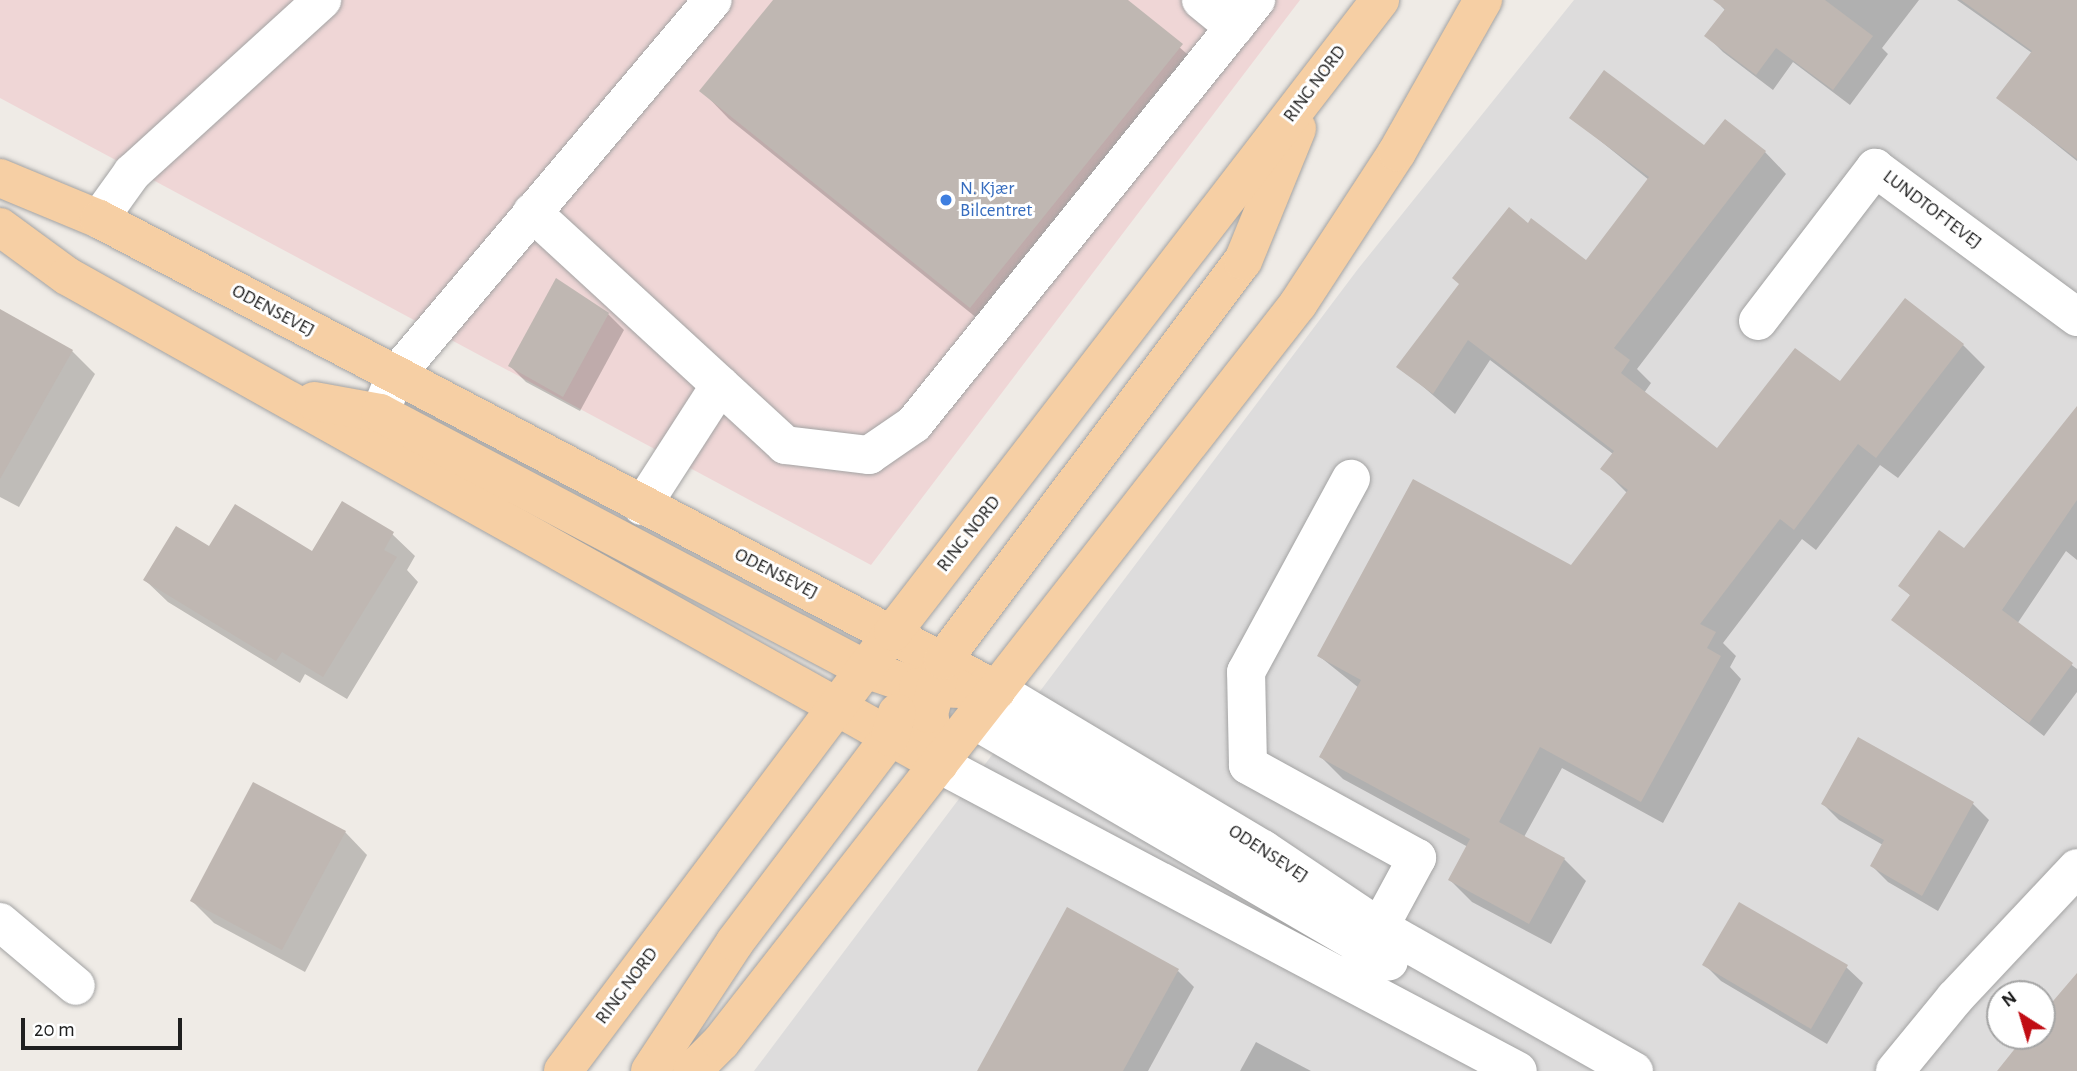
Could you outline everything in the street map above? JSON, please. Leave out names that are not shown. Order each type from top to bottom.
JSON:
[{"type":"main road","name":"RING NORD","points":[[563,1071],[835,708],[1380,0]]},
{"type":"main road","points":[[692,1071],[721,1042],[1298,304],[1397,152],[1483,0]]},
{"type":"main road","points":[[650,1071],[735,942],[1243,261],[1315,85]]},
{"type":"main road","name":"ODENSEVEJ","points":[[0,178],[99,219],[642,506],[893,632],[916,697]]},
{"type":"main road","name":"ODENSEVEJ","points":[[0,227],[67,276],[283,395],[835,708],[997,690]]},
{"type":"main road","points":[[283,395],[380,413],[916,697],[974,720]]},
{"type":"main road","points":[[916,697],[939,764]]},
{"type":"street","points":[[99,219],[132,173],[322,0]]},
{"type":"street","points":[[384,453],[380,413],[395,376],[713,0]]},
{"type":"street","points":[[532,212],[785,445],[869,455],[914,424],[1245,14],[1201,0]]},
{"type":"street","name":"LUNDTOFTEVEJ","points":[[1758,321],[1875,167],[2077,317]]},
{"type":"street","points":[[642,506],[720,385]]},
{"type":"street","points":[[1351,479],[1246,673],[1248,765],[1417,858],[1366,952]]},
{"type":"street","name":"ODENSEVEJ","points":[[997,690],[1263,849],[1366,952],[1518,1071]]},
{"type":"street","name":"ODENSEVEJ","points":[[974,720],[1366,952],[1435,988],[1528,1012],[1634,1071]]},
{"type":"street","name":"ODENSEVEJ","points":[[939,764],[1366,952]]},
{"type":"street","points":[[1895,1071],[1955,998],[2077,868]]},
{"type":"street","points":[[0,922],[76,986]]},
{"type":"shaded area","points":[[0,0],[1300,0],[871,565],[0,98]]},
{"type":"shaded area","points":[[1574,0],[2077,0],[2077,1071],[754,1071],[1358,269]]},
{"type":"building","name":"N. Kjær Bilcentret","points":[[773,0],[1128,0],[1183,44],[970,308],[699,91]]},
{"type":"building","points":[[1713,0],[1825,0],[1873,36],[1833,90],[1776,48],[1756,75],[1704,36],[1725,9]]},
{"type":"building","points":[[1961,0],[2077,0],[2077,159],[1996,98],[2032,51]]},
{"type":"building","points":[[1604,70],[1704,145],[1725,119],[1766,151],[1614,348],[1630,360],[1621,373],[1717,448],[1795,348],[1840,381],[1905,298],[1964,344],[1876,458],[1858,444],[1794,530],[1780,519],[1700,624],[1716,632],[1707,648],[1721,656],[1641,802],[1540,747],[1499,822],[1565,858],[1529,924],[1448,880],[1470,839],[1319,757],[1361,680],[1317,656],[1413,479],[1571,565],[1628,490],[1600,469],[1614,451],[1468,340],[1433,394],[1396,367],[1459,284],[1452,278],[1509,207],[1528,223],[1531,218],[1586,260],[1649,177],[1569,118]]},
{"type":"building","points":[[556,278],[609,313],[563,397],[508,366]]},
{"type":"building","points":[[0,309],[73,350],[0,479]]},
{"type":"building","points":[[2077,406],[2077,500],[2002,610],[2073,663],[2029,723],[1891,620],[1910,595],[1898,586],[1939,530],[1964,548]]},
{"type":"building","points":[[342,501],[394,532],[384,550],[397,557],[323,677],[282,652],[276,661],[143,580],[176,526],[209,546],[235,504],[312,551]]},
{"type":"building","points":[[1858,737],[1974,802],[1922,896],[1870,866],[1884,840],[1821,804]]},
{"type":"building","points":[[253,782],[346,831],[282,950],[190,901]]},
{"type":"building","points":[[1739,902],[1848,965],[1811,1029],[1702,965]]},
{"type":"building","points":[[1067,907],[1179,969],[1123,1071],[977,1071]]},
{"type":"building","points":[[2077,973],[2077,1071],[1997,1071],[2014,1050],[2056,1050],[2056,998]]},
{"type":"place","name":"N. Kjær Bilcentret","points":[[946,200]]}]
